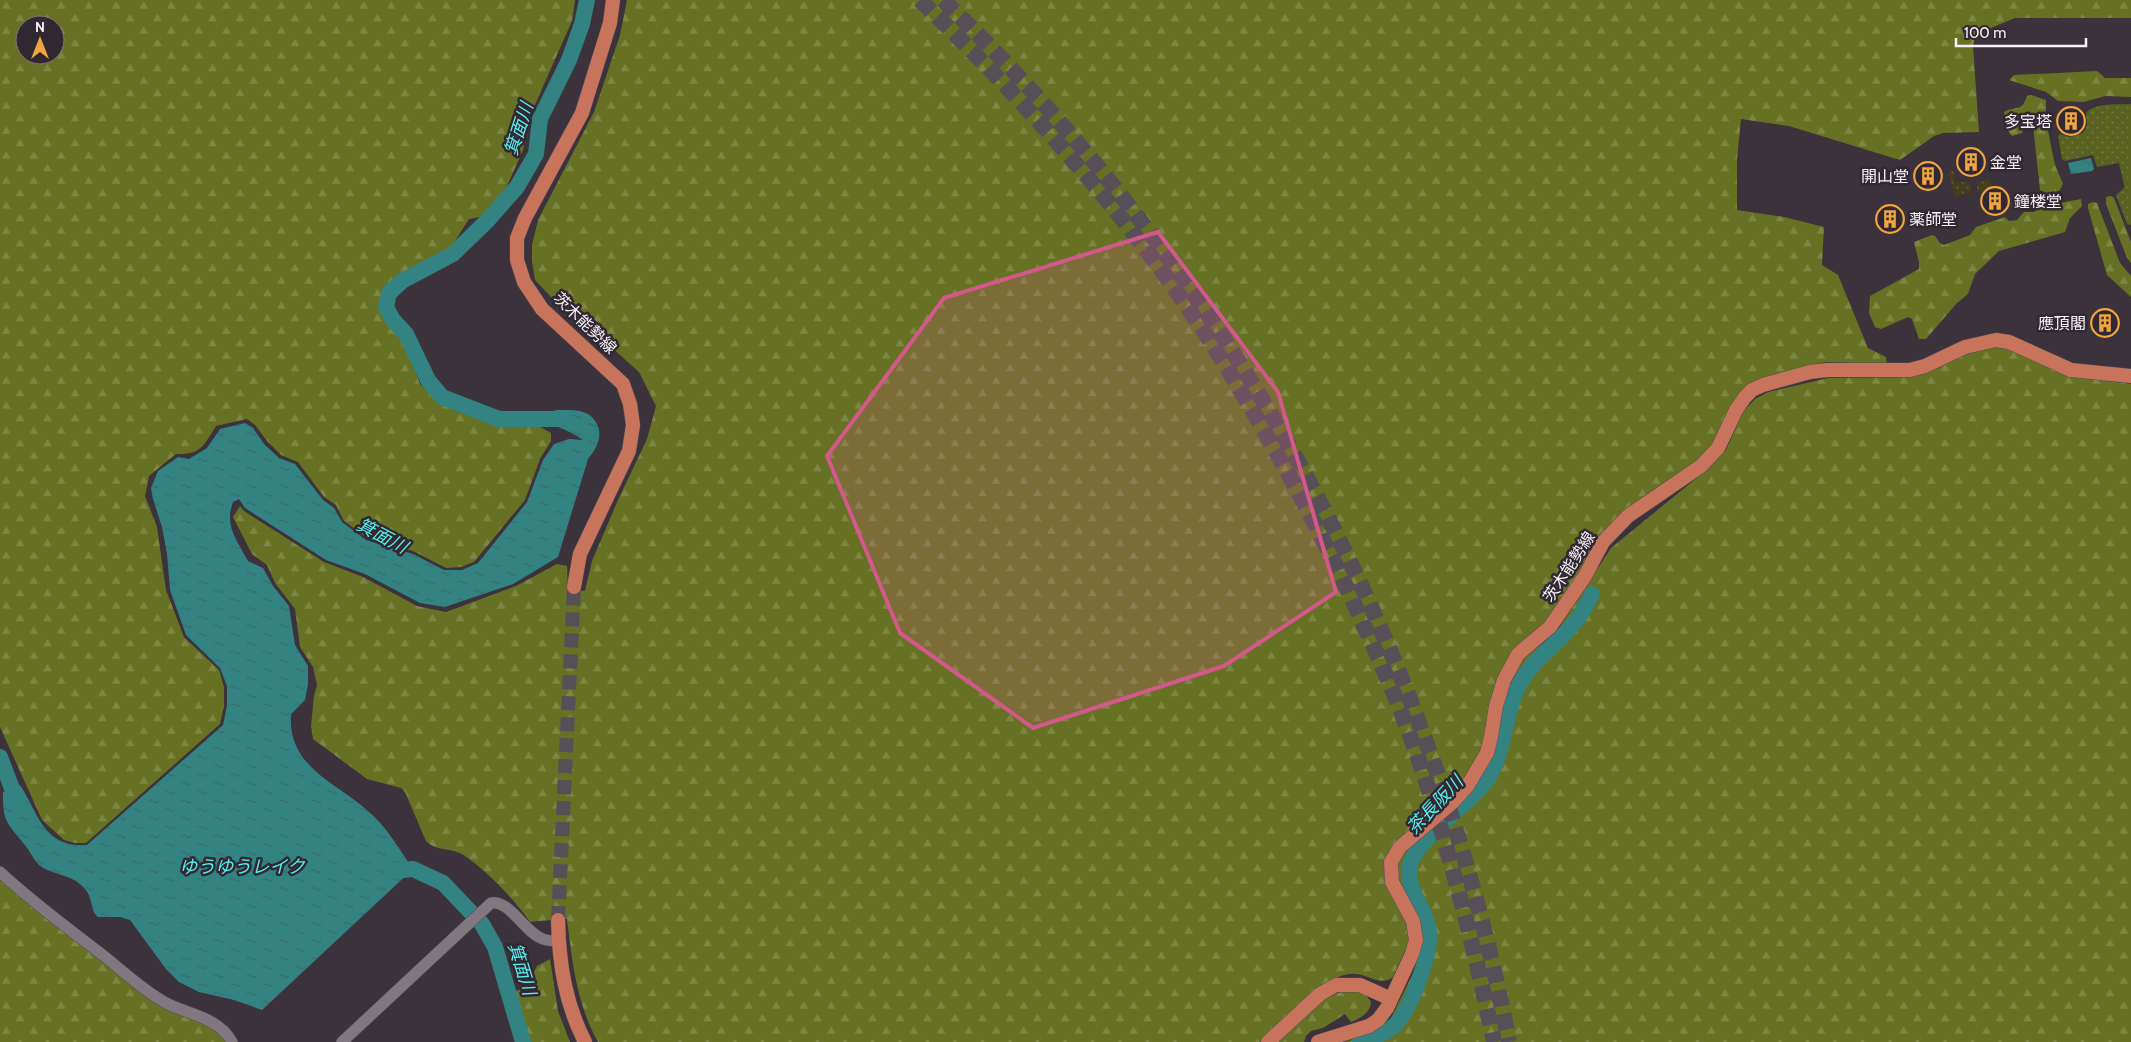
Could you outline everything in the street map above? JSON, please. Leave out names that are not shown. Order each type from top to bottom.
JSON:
[{"type":"main road","name":"茨木能勢線","points":[[574,587],[580,554],[629,451],[633,425],[630,404],[623,384],[542,308],[524,282],[517,260],[517,238],[525,218],[582,113],[610,23],[613,0]]},
{"type":"main road","name":"茨木能勢線","points":[[1318,1042],[1369,1026],[1380,1018],[1391,1000],[1412,954],[1416,940],[1413,921],[1396,890],[1390,874],[1391,862],[1397,852],[1453,802],[1468,785],[1487,753],[1492,737],[1496,706],[1504,680],[1518,654],[1550,627],[1585,576],[1603,542],[1628,516],[1701,466],[1718,448],[1736,410],[1752,390],[1763,385],[1810,372],[1827,370],[1910,370],[1925,366],[1965,347],[1996,340],[2009,342],[2071,370],[2131,376]]},
{"type":"main road","points":[[558,920],[562,974],[568,1002],[585,1042]]},
{"type":"main road","points":[[1268,1042],[1320,994],[1334,986],[1344,984],[1360,985],[1391,1000]]},
{"type":"street","points":[[0,872],[55,918],[159,998],[214,1023],[222,1028],[232,1042]]},
{"type":"street","points":[[342,1042],[492,902],[499,902],[535,935],[545,940],[559,943]]},
{"type":"highlighted area","points":[[1158,232],[1278,392],[1336,592],[1224,666],[1033,728],[900,633],[827,456],[944,298]]},
{"type":"green space","points":[[0,0],[575,0],[572,21],[530,116],[523,150],[508,184],[495,206],[485,216],[469,219],[450,249],[398,277],[385,289],[380,308],[403,338],[420,384],[438,400],[499,423],[537,425],[551,433],[551,441],[540,459],[525,500],[474,562],[461,567],[446,568],[413,551],[367,538],[344,521],[336,505],[324,497],[298,462],[281,455],[255,425],[247,419],[216,426],[201,448],[191,453],[176,454],[149,476],[145,496],[157,527],[166,590],[184,637],[219,670],[224,687],[224,706],[220,724],[86,843],[64,840],[42,820],[0,727]]},
{"type":"green space","points":[[627,0],[2131,0],[2131,18],[2015,18],[1976,34],[1973,46],[1979,132],[1943,133],[1934,136],[1900,160],[1789,126],[1741,119],[1737,160],[1737,210],[1784,217],[1824,227],[1822,265],[1838,275],[1868,348],[1886,357],[1887,364],[1825,362],[1759,380],[1713,447],[1697,463],[1665,482],[1626,512],[1547,626],[1524,641],[1482,752],[1465,783],[1391,854],[1410,940],[1393,977],[1384,981],[1348,974],[1328,982],[1263,1042],[598,1042],[580,998],[573,967],[567,919],[530,922],[500,886],[473,862],[460,853],[435,847],[426,841],[405,792],[401,788],[367,779],[313,739],[311,726],[317,685],[313,667],[300,647],[295,609],[275,583],[267,565],[252,554],[233,517],[240,506],[244,511],[324,562],[363,577],[417,606],[446,612],[516,586],[557,564],[567,566],[568,589],[585,591],[592,561],[647,439],[656,406],[639,372],[583,318],[554,300],[535,280],[532,245],[538,220],[594,112],[620,35]]},
{"type":"green space","points":[[2097,71],[2105,78],[2131,78],[2131,97],[2105,96],[2084,102],[2058,101],[2046,92],[2009,80],[2014,75]]},
{"type":"green space","points":[[2031,95],[2046,100],[2046,112],[2043,114],[2034,113],[2025,121],[2022,133],[2012,136],[2007,130],[2004,112],[2021,107],[2027,96]]},
{"type":"green space","points":[[2131,104],[2131,225],[2127,224],[2116,195],[2124,188],[2119,163],[2097,167],[2093,155],[2065,161],[2062,159],[2058,136],[2060,134],[2069,137],[2083,133],[2087,126],[2086,113],[2090,109],[2107,105]]},
{"type":"green space","points":[[2036,121],[2040,121],[2048,131],[2055,165],[2063,184],[2059,191],[2045,193],[2040,190],[2033,125]]},
{"type":"green space","points":[[2111,196],[2114,198],[2131,242],[2131,263],[2127,258],[2106,204],[2106,197]]},
{"type":"green space","points":[[2081,199],[2082,206],[2070,218],[2065,232],[1999,251],[1975,274],[1968,294],[1957,303],[1926,339],[1919,339],[1912,319],[1908,317],[1881,329],[1875,327],[1869,313],[1870,296],[1919,269],[1914,242],[1932,235],[1944,245],[1970,235],[1976,227],[2005,217],[2009,221],[2017,220],[2024,212],[2034,212],[2039,207]]},
{"type":"green space","points":[[2097,203],[2120,263],[2131,276],[2131,297],[2107,275],[2088,208],[2088,204]]},
{"type":"green space","points":[[1984,346],[2009,348],[2071,376],[2131,384],[2131,1042],[1344,1042],[1370,1034],[1390,1020],[1424,951],[1425,934],[1420,920],[1399,886],[1395,872],[1401,856],[1503,757],[1506,707],[1511,685],[1522,659],[1555,634],[1611,548],[1704,472],[1726,450],[1743,412],[1755,399],[1768,392],[1828,378],[1910,377]]},
{"type":"green space","points":[[0,874],[134,986],[208,1024],[218,1031],[226,1042],[0,1042]]},
{"type":"green space","points":[[550,959],[558,1011],[570,1042],[529,1042],[516,991],[526,987],[537,966]]},
{"type":"green space","points":[[1356,991],[1366,995],[1371,1002],[1367,1012],[1361,1017],[1351,1022],[1345,1014],[1323,1028],[1311,1031],[1306,1036],[1304,1042],[1277,1042],[1323,1000],[1340,992]]},
{"type":"sand","points":[[1950,171],[1954,171],[1955,182],[1970,182],[1971,193],[1955,196],[1948,174]]},
{"type":"sand","points":[[1990,179],[1992,191],[1977,192],[1977,182]]},
{"type":"water","points":[[2091,158],[2094,169],[2092,171],[2071,174],[2068,163]]},
{"type":"water","name":"ゆうゆうレイク","points":[[557,410],[585,412],[594,419],[599,430],[598,442],[588,459],[558,557],[513,584],[445,607],[420,603],[365,574],[326,560],[245,508],[239,499],[233,502],[230,518],[233,533],[248,561],[263,568],[273,586],[289,606],[295,645],[308,666],[308,684],[305,700],[291,714],[292,732],[297,748],[305,761],[316,772],[375,817],[413,869],[262,1010],[234,1000],[199,992],[179,982],[166,969],[130,920],[120,917],[98,917],[95,914],[88,894],[81,885],[76,881],[43,868],[38,863],[8,824],[4,811],[3,792],[20,785],[38,818],[51,835],[61,841],[87,845],[223,725],[227,706],[227,686],[220,668],[186,635],[170,590],[167,554],[162,527],[151,488],[158,471],[178,457],[189,459],[207,448],[220,429],[245,423],[253,428],[264,444],[279,458],[295,464],[323,500],[334,508],[342,522],[366,540],[413,554],[444,570],[462,570],[478,563],[527,502],[543,460],[554,444],[569,439],[583,440],[562,428],[539,422],[539,415]]},
{"type":"waterway","name":"箕面川","points":[[559,419],[499,419],[442,397],[428,380],[406,334],[393,320],[386,307],[389,293],[402,281],[453,254],[488,220],[517,187],[536,154],[540,119],[569,60],[582,24],[587,0]]},
{"type":"waterway","name":"茶長阪川","points":[[1359,1042],[1383,1033],[1396,1024],[1409,1004],[1425,962],[1428,948],[1428,925],[1412,888],[1409,873],[1414,855],[1432,834],[1486,781],[1493,770],[1510,709],[1519,685],[1541,657],[1572,626],[1583,612],[1592,594]]},
{"type":"waterway","points":[[0,757],[19,807]]},
{"type":"waterway","name":"箕面川","points":[[393,871],[413,869],[443,883],[482,924],[495,947],[523,1042]]},
{"type":"tunnel","points":[[920,0],[1040,122],[1114,209],[1183,300],[1214,347],[1279,457],[1350,594],[1403,716],[1432,800],[1452,868],[1479,972],[1494,1042]]},
{"type":"tunnel","points":[[943,0],[1048,108],[1143,224],[1230,348],[1307,477],[1373,612],[1430,752],[1475,895],[1509,1042]]},
{"type":"tunnel","points":[[558,920],[574,587]]},
{"type":"place","name":"多宝塔","points":[[2071,121]]},
{"type":"place","name":"金堂","points":[[1971,162]]},
{"type":"place","name":"開山堂","points":[[1928,176]]},
{"type":"place","name":"鐘楼堂","points":[[1995,201]]},
{"type":"place","name":"薬師堂","points":[[1890,219]]},
{"type":"place","name":"應頂閣","points":[[2105,323]]}]
